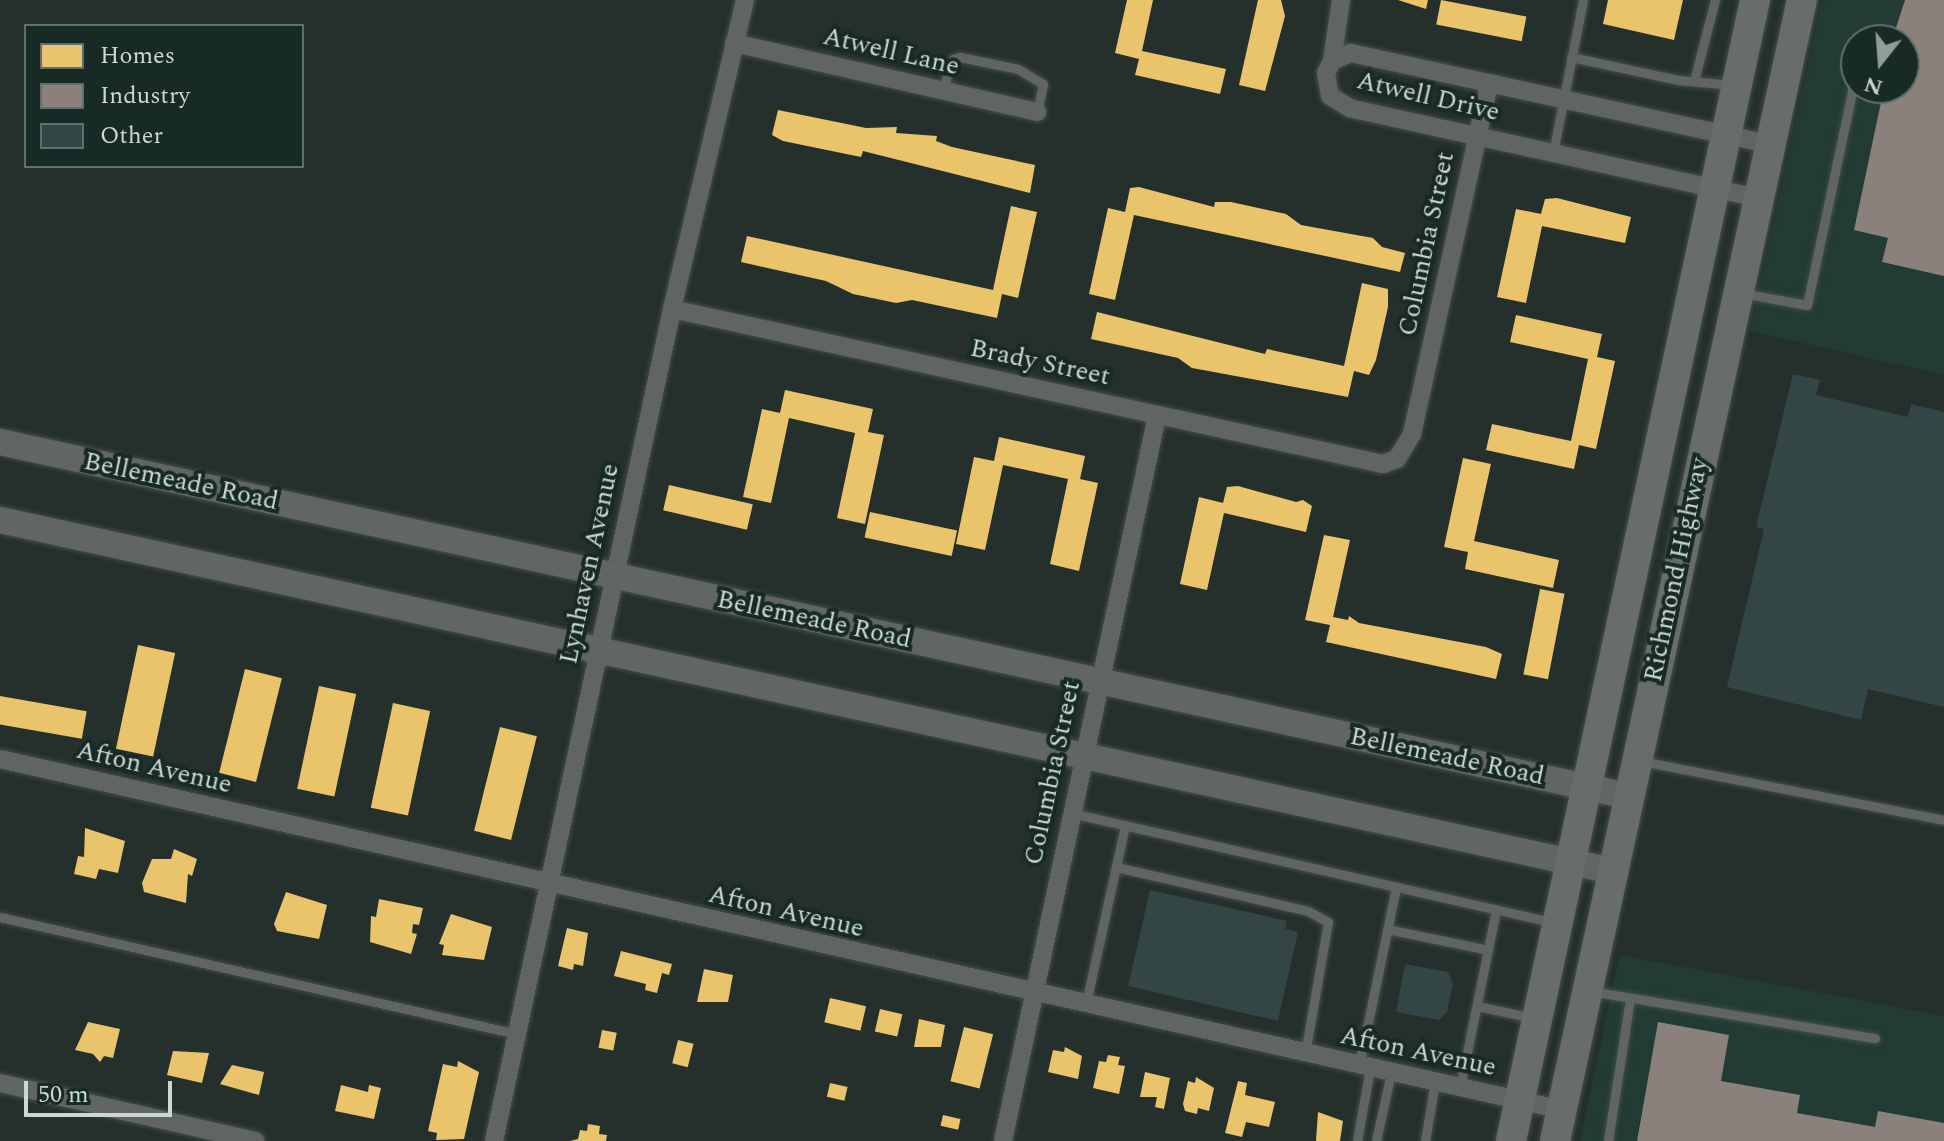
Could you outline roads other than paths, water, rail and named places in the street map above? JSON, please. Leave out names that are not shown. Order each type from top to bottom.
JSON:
[{"type":"main road","name":"Richmond Highway","points":[[1511,1141],[1584,786],[1755,0]]},
{"type":"main road","name":"Richmond Highway","points":[[1555,1141],[1802,0]]},
{"type":"main road","name":"Bellemeade Road","points":[[0,442],[1628,796]]},
{"type":"main road","points":[[0,520],[1612,871]]},
{"type":"street","name":"Lynhaven Avenue","points":[[494,1141],[672,309],[745,0]]},
{"type":"street","points":[[1332,61],[1341,0]]},
{"type":"street","name":"Atwell Lane","points":[[734,43],[1037,112]]},
{"type":"street","name":"Atwell Drive","points":[[1758,198],[1340,104],[1325,85],[1332,61],[1351,53],[1770,144]]},
{"type":"street","name":"Columbia Street","points":[[1397,459],[1412,434],[1489,83]]},
{"type":"street","name":"Brady Street","points":[[672,309],[1368,463],[1397,459]]},
{"type":"street","name":"Columbia Street","points":[[1003,1141],[1157,416]]},
{"type":"street","name":"Afton Avenue","points":[[0,759],[1034,995],[1562,1110]]},
{"type":"street","points":[[0,1083],[255,1141]]},
{"type":"lane","points":[[1553,153],[1583,0]]},
{"type":"lane","points":[[1694,81],[1715,0]]},
{"type":"lane","points":[[942,91],[953,59],[960,57],[1018,69],[1043,84],[1037,112]]},
{"type":"lane","points":[[1571,57],[1694,81],[1737,85]]},
{"type":"lane","points":[[1738,292],[1807,305],[1849,104]]},
{"type":"lane","points":[[1636,760],[1944,820]]},
{"type":"lane","points":[[1071,813],[1555,923]]},
{"type":"lane","points":[[1085,1006],[1125,825]]},
{"type":"lane","points":[[1116,867],[1308,911],[1328,922],[1305,1054]]},
{"type":"lane","points":[[1357,1141],[1365,1067],[1396,887]]},
{"type":"lane","points":[[1460,1087],[1496,910]]},
{"type":"lane","points":[[0,917],[517,1034]]},
{"type":"lane","points":[[1387,929],[1488,950]]},
{"type":"lane","points":[[1587,991],[1875,1038]]},
{"type":"lane","points":[[1608,1141],[1630,999]]},
{"type":"lane","points":[[1477,1006],[1536,1019]]},
{"type":"lane","points":[[1376,1141],[1391,1073]]},
{"type":"lane","points":[[1425,1141],[1435,1082]]}]
